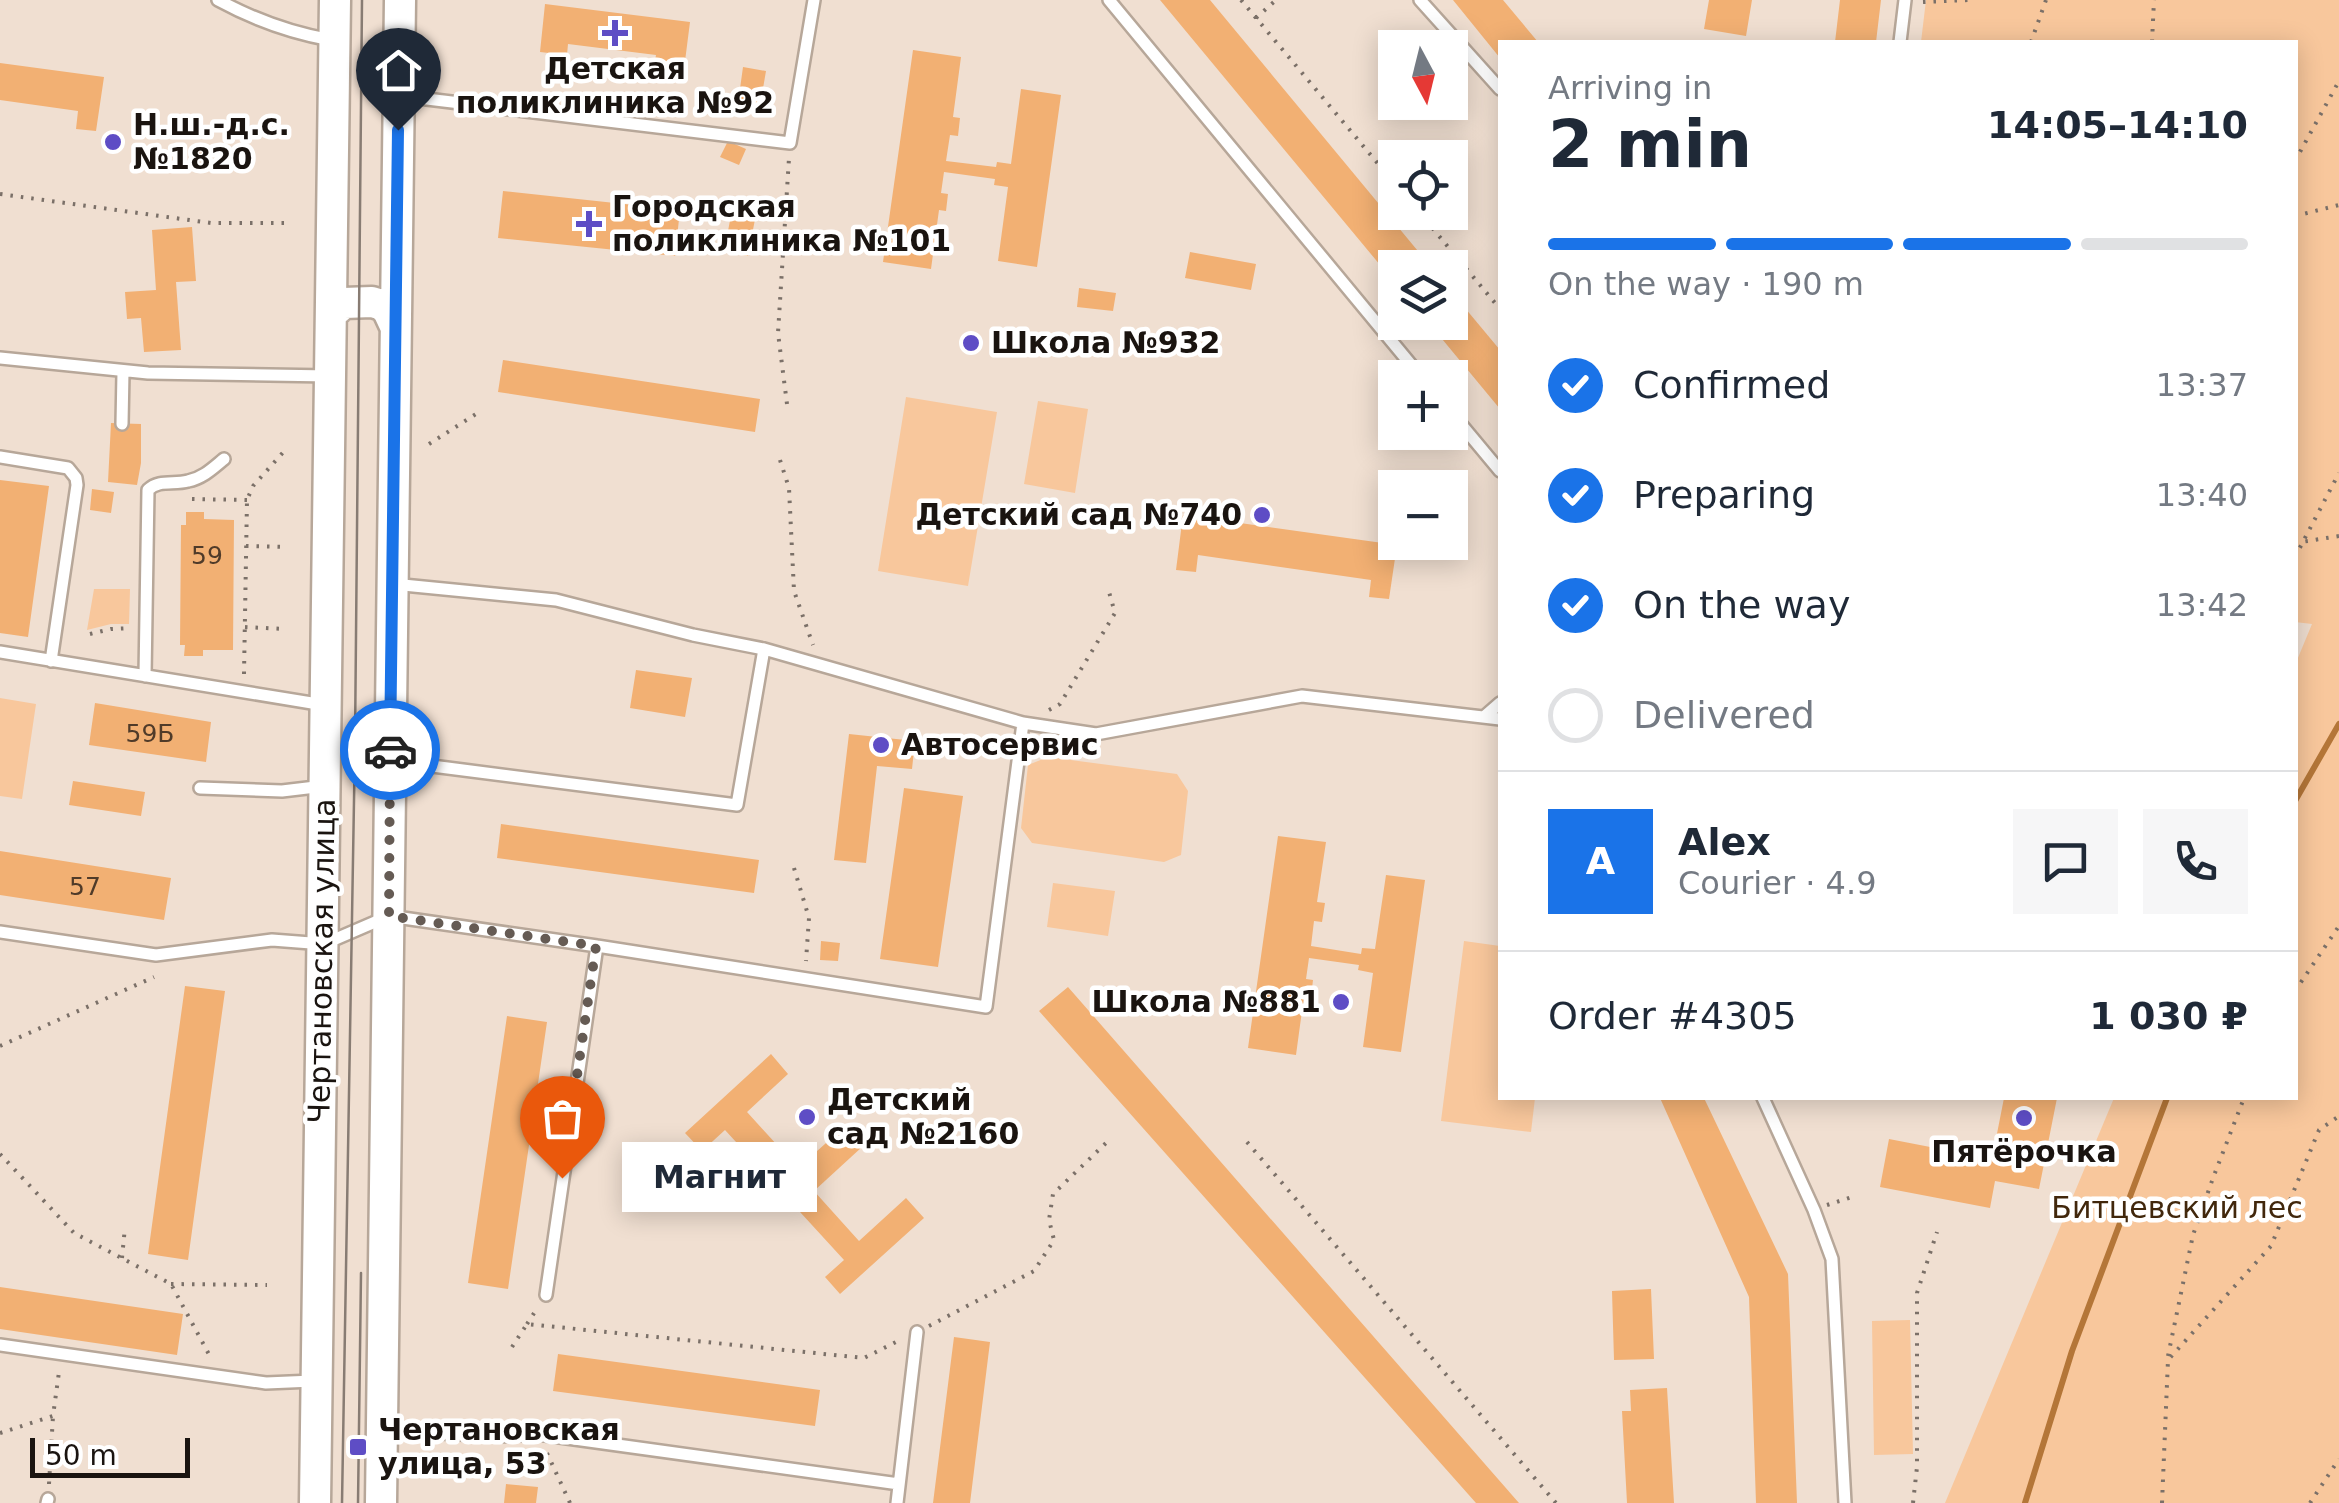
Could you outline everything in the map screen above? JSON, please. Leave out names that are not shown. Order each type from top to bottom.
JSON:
[{"type":"main road","name":"Чертановская улица","points":[[315,1503],[335,0]]},
{"type":"main road","points":[[381,1503],[400,0]]},
{"type":"main road","points":[[331,314],[344,303],[372,302],[388,311],[395,326]]},
{"type":"lane","points":[[218,0],[246,16],[335,41]]},
{"type":"lane","points":[[398,95],[790,143],[814,0]]},
{"type":"lane","points":[[1109,0],[1407,360]]},
{"type":"lane","points":[[1420,0],[1498,87]]},
{"type":"lane","points":[[1900,40],[1905,1]]},
{"type":"lane","points":[[0,358],[122,372],[330,376]]},
{"type":"lane","points":[[122,372],[122,424]]},
{"type":"lane","points":[[1468,433],[1498,470]]},
{"type":"lane","points":[[0,457],[68,468],[76,478],[51,660]]},
{"type":"lane","points":[[145,676],[148,490],[158,483],[197,479],[224,459]]},
{"type":"lane","points":[[393,584],[556,600],[764,649],[1023,723],[1096,734],[1302,696],[1498,719]]},
{"type":"lane","points":[[390,761],[737,805],[764,649]]},
{"type":"lane","points":[[0,652],[324,705]]},
{"type":"lane","points":[[1486,716],[1498,704]]},
{"type":"lane","points":[[0,932],[156,954],[272,940],[324,944],[389,916],[986,1007],[1023,723]]},
{"type":"lane","points":[[200,788],[282,792],[324,786]]},
{"type":"lane","points":[[546,1295],[596,946]]},
{"type":"lane","points":[[1764,1100],[1832,1259],[1845,1503]]},
{"type":"lane","points":[[897,1503],[917,1332]]},
{"type":"lane","points":[[0,1345],[266,1384],[316,1381]]},
{"type":"lane","points":[[382,1430],[498,1436],[538,1434],[899,1484]]},
{"type":"path","points":[[1240,0],[1378,164]]},
{"type":"path","points":[[1256,18],[1276,0]]},
{"type":"path","points":[[1905,1],[1968,0]]},
{"type":"path","points":[[2032,40],[2046,0]]},
{"type":"path","points":[[2152,40],[2154,0]]},
{"type":"path","points":[[2298,156],[2339,81]]},
{"type":"path","points":[[787,404],[778,333],[790,143]]},
{"type":"path","points":[[0,194],[211,224],[290,223]]},
{"type":"path","points":[[2298,215],[2339,206]]},
{"type":"path","points":[[1434,230],[1498,307]]},
{"type":"path","points":[[429,444],[476,414]]},
{"type":"path","points":[[244,692],[247,500],[253,486],[287,448]]},
{"type":"path","points":[[780,460],[790,488],[794,590],[820,665]]},
{"type":"path","points":[[2298,544],[2339,473]]},
{"type":"path","points":[[200,499],[247,500]]},
{"type":"path","points":[[2298,544],[2339,536]]},
{"type":"path","points":[[246,546],[286,546]]},
{"type":"path","points":[[1023,723],[1060,704],[1116,612],[1109,592]]},
{"type":"path","points":[[245,627],[284,629]]},
{"type":"path","points":[[90,634],[145,628]]},
{"type":"path","points":[[794,868],[809,918],[805,979]]},
{"type":"path","points":[[2298,987],[2339,926]]},
{"type":"path","points":[[0,1046],[154,977]]},
{"type":"path","points":[[2162,1503],[2168,1360],[2193,1235],[2243,1100]]},
{"type":"path","points":[[2168,1360],[2271,1246],[2319,1130],[2339,1116]]},
{"type":"path","points":[[1247,1142],[1556,1503]]},
{"type":"path","points":[[512,1347],[527,1324],[864,1358],[1034,1271],[1054,1240],[1049,1220],[1054,1194],[1106,1143]]},
{"type":"path","points":[[0,1154],[74,1233],[171,1284],[267,1284]]},
{"type":"path","points":[[1814,1210],[1855,1196]]},
{"type":"path","points":[[122,1258],[125,1227]]},
{"type":"path","points":[[1913,1503],[1917,1467],[1917,1293],[1937,1232]]},
{"type":"path","points":[[171,1284],[222,1377]]},
{"type":"path","points":[[48,1501],[62,1354]]},
{"type":"path","points":[[0,1433],[54,1416]]},
{"type":"path","points":[[538,1434],[570,1503]]},
{"type":"path","points":[[2310,1503],[2339,1459]]},
{"type":"green space","name":"Битцевский лес","points":[[1926,0],[2339,0],[2339,1503],[1945,1503],[2113,1100],[2298,1100],[2298,658],[2312,624],[2298,622],[2298,40],[1921,40]]},
{"type":"green space","points":[[906,397],[997,412],[968,586],[878,571]]},
{"type":"green space","points":[[1038,401],[1088,409],[1075,493],[1024,484]]},
{"type":"green space","points":[[94,589],[130,589],[129,624],[87,630]]},
{"type":"green space","points":[[0,698],[36,704],[22,799],[0,796]]},
{"type":"green space","points":[[1048,757],[1177,774],[1188,791],[1181,855],[1164,862],[1032,843],[1021,828],[1028,765]]},
{"type":"green space","points":[[1053,883],[1115,891],[1108,936],[1047,927]]},
{"type":"green space","points":[[1464,941],[1498,946],[1498,1100],[1535,1100],[1531,1132],[1441,1121]]},
{"type":"green space","points":[[1910,1320],[1913,1454],[1874,1455],[1872,1321]]},
{"type":"building","points":[[1160,0],[1210,0],[1378,203],[1378,230],[1401,230],[1417,250],[1378,250],[1378,263]]},
{"type":"building","points":[[1453,0],[1503,0],[1536,40],[1498,40],[1498,56]]},
{"type":"building","points":[[1709,0],[1752,0],[1746,36],[1704,29]]},
{"type":"building","points":[[1840,0],[1881,0],[1876,40],[1835,40]]},
{"type":"building","name":"Детская поликлиника №92","points":[[545,4],[690,22],[684,69],[654,66],[656,55],[568,44],[567,55],[540,52]]},
{"type":"building","points":[[913,50],[961,57],[953,117],[960,118],[958,136],[950,135],[946,161],[996,167],[997,162],[1011,164],[1021,89],[1061,95],[1037,267],[998,261],[1008,187],[994,185],[995,179],[944,172],[941,193],[948,194],[946,211],[939,210],[931,269],[883,262]]},
{"type":"building","points":[[0,63],[104,77],[96,131],[76,129],[78,111],[0,100]]},
{"type":"building","points":[[743,67],[766,71],[760,106],[738,103]]},
{"type":"building","points":[[728,141],[746,149],[739,165],[720,157]]},
{"type":"building","name":"Городская поликлиника №101","points":[[503,191],[680,210],[675,256],[498,238]]},
{"type":"building","points":[[732,210],[756,214],[748,256],[724,252]]},
{"type":"building","points":[[192,227],[196,281],[176,282],[181,350],[144,352],[141,318],[127,319],[125,292],[156,290],[152,230]]},
{"type":"building","points":[[1190,252],[1256,264],[1251,290],[1185,278]]},
{"type":"building","points":[[1079,288],[1116,293],[1113,311],[1077,307]]},
{"type":"building","points":[[1468,312],[1498,348],[1498,407],[1468,370],[1468,360],[1459,360],[1443,340],[1468,340]]},
{"type":"building","points":[[503,360],[760,399],[755,432],[498,392]]},
{"type":"building","points":[[111,423],[141,424],[137,485],[108,482]]},
{"type":"building","points":[[0,480],[49,486],[28,637],[0,633]]},
{"type":"building","points":[[92,489],[114,492],[111,513],[90,510]]},
{"type":"building","points":[[186,512],[204,512],[204,519],[234,520],[233,650],[203,650],[203,656],[184,656],[185,645],[180,645],[181,525],[186,525]]},
{"type":"building","points":[[1183,515],[1378,542],[1378,560],[1395,560],[1389,599],[1369,597],[1371,580],[1198,555],[1196,572],[1176,570]]},
{"type":"building","points":[[636,670],[692,678],[685,717],[630,708]]},
{"type":"building","points":[[95,703],[211,722],[206,762],[89,745]]},
{"type":"building","points":[[849,734],[915,741],[912,769],[877,766],[866,863],[834,860]]},
{"type":"building","points":[[73,781],[145,792],[141,816],[69,805]]},
{"type":"building","points":[[904,788],[963,796],[938,967],[880,959]]},
{"type":"building","points":[[501,824],[759,860],[754,893],[497,858]]},
{"type":"building","points":[[1278,836],[1326,842],[1317,902],[1325,903],[1322,922],[1314,921],[1311,946],[1361,954],[1362,948],[1375,949],[1386,875],[1425,880],[1401,1052],[1363,1047],[1373,973],[1358,970],[1359,965],[1309,958],[1306,979],[1313,980],[1311,997],[1304,996],[1296,1055],[1248,1048]]},
{"type":"building","points":[[0,851],[171,878],[164,920],[0,895]]},
{"type":"building","points":[[821,941],[840,943],[838,961],[820,960]]},
{"type":"building","points":[[185,986],[225,991],[188,1260],[148,1254]]},
{"type":"building","points":[[1068,987],[1519,1503],[1476,1503],[1039,1011]]},
{"type":"building","points":[[507,1016],[547,1022],[508,1289],[468,1283]]},
{"type":"building","points":[[771,1054],[788,1074],[747,1112],[798,1168],[844,1127],[862,1147],[814,1191],[859,1241],[906,1198],[924,1218],[840,1294],[825,1277],[844,1260],[725,1130],[702,1151],[685,1133]]},
{"type":"building","points":[[1661,1100],[1705,1100],[1788,1274],[1797,1503],[1756,1503],[1749,1297]]},
{"type":"building","points":[[2004,1100],[2057,1100],[2039,1189],[1995,1181],[1990,1208],[1880,1187],[1889,1139],[1992,1159]]},
{"type":"building","points":[[0,1287],[183,1314],[177,1355],[0,1329]]},
{"type":"building","points":[[1651,1289],[1654,1359],[1614,1360],[1612,1291]]},
{"type":"building","points":[[954,1337],[990,1342],[970,1503],[933,1503]]},
{"type":"building","points":[[558,1354],[820,1390],[815,1426],[553,1391]]},
{"type":"building","points":[[1667,1388],[1674,1503],[1627,1503],[1622,1411],[1631,1411],[1630,1390]]},
{"type":"building","points":[[506,1484],[538,1487],[536,1503],[504,1503]]},
{"type":"waterway","points":[[2298,796],[2339,724]]},
{"type":"waterway","points":[[2025,1503],[2072,1351],[2166,1100]]},
{"type":"tram line","points":[[342,1503],[362,0]]},
{"type":"tram line","points":[[358,1503],[361,1273]]},
{"type":"way so far","points":[[390,750],[389,916],[596,946],[562,1178]]},
{"type":"place","name":"Детская поликлиника №92","points":[[615,33]]},
{"type":"place","name":"Н.ш.-д.с. №1820","points":[[113,142]]},
{"type":"place","name":"Городская поликлиника №101","points":[[589,224]]},
{"type":"place","name":"Школа №932","points":[[971,343]]},
{"type":"place","name":"Детский сад №740","points":[[1262,515]]},
{"type":"place","name":"Автосервис","points":[[881,745]]},
{"type":"place","name":"Школа №881","points":[[1341,1002]]},
{"type":"place","name":"Детский сад №2160","points":[[807,1117]]},
{"type":"place","name":"Пятёрочка","points":[[2024,1118]]},
{"type":"place","name":"Магнит","points":[[562,1178]]},
{"type":"place","name":"Чертановская улица, 53","points":[[358,1447]]},
{"type":"route","points":[[390,750],[398,130]]}]
